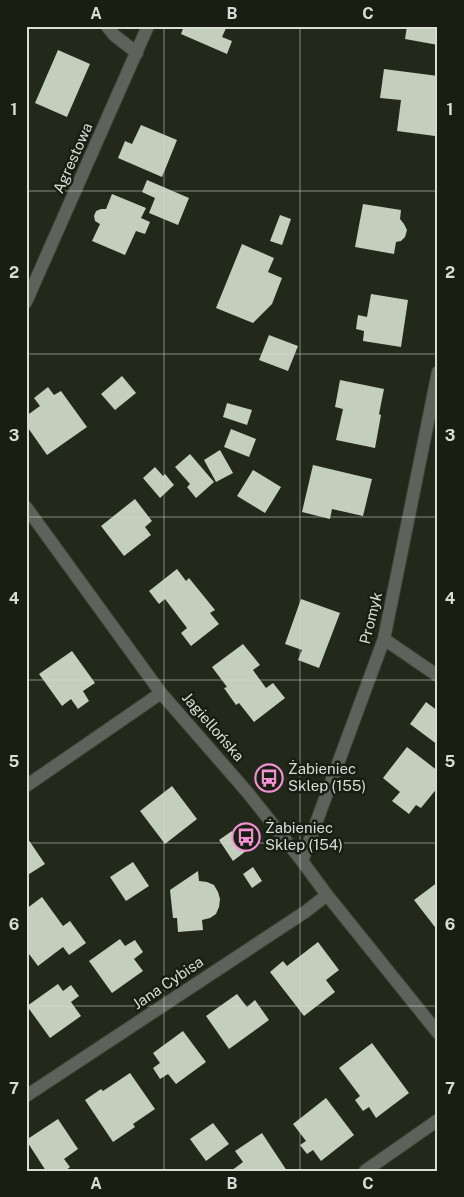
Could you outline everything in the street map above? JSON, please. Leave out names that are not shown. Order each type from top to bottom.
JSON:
[{"type":"street","points":[[107,26],[114,35],[137,53]]},
{"type":"street","name":"Agrestowa","points":[[26,302],[148,26]]},
{"type":"street","name":"Promyk","points":[[302,861],[384,639],[438,372]]},
{"type":"street","name":"Jagiellońska","points":[[26,508],[161,693],[248,793],[438,1033]]},
{"type":"street","points":[[384,639],[438,676]]},
{"type":"street","points":[[26,786],[161,693]]},
{"type":"street","name":"Jana Cybisa","points":[[26,1096],[305,912],[327,895]]},
{"type":"street","points":[[365,1171],[438,1120]]},
{"type":"building","points":[[184,26],[227,26],[222,37],[232,41],[227,54],[181,34]]},
{"type":"building","points":[[407,26],[438,26],[438,45],[405,39]]},
{"type":"building","points":[[58,50],[90,64],[67,117],[35,103]]},
{"type":"building","points":[[384,69],[438,76],[438,114],[435,136],[397,131],[401,100],[380,98]]},
{"type":"building","points":[[141,125],[177,140],[162,177],[118,158],[125,141],[132,144]]},
{"type":"building","points":[[147,180],[189,198],[178,225],[149,213],[155,198],[142,192]]},
{"type":"building","points":[[112,194],[146,208],[141,218],[150,222],[145,234],[136,231],[125,255],[92,241],[100,224],[95,221],[96,211],[106,209]]},
{"type":"building","points":[[363,204],[401,210],[400,219],[407,230],[405,237],[401,241],[396,242],[394,254],[355,247]]},
{"type":"building","points":[[280,215],[291,219],[282,245],[270,241]]},
{"type":"building","points":[[242,244],[274,258],[268,272],[282,278],[272,304],[253,323],[216,308]]},
{"type":"building","points":[[371,294],[408,300],[401,347],[363,341],[364,331],[356,329],[358,315],[367,317]]},
{"type":"building","points":[[269,335],[298,346],[288,371],[259,360]]},
{"type":"building","points":[[122,376],[136,393],[115,410],[101,394]]},
{"type":"building","points":[[340,380],[384,389],[375,448],[336,440],[343,409],[335,407]]},
{"type":"building","points":[[48,387],[54,395],[61,391],[87,427],[47,455],[26,425],[26,416],[40,406],[34,398]]},
{"type":"building","points":[[227,403],[252,410],[247,425],[223,417]]},
{"type":"building","points":[[231,429],[256,439],[249,457],[224,447]]},
{"type":"building","points":[[220,450],[233,473],[216,482],[204,460]]},
{"type":"building","points":[[190,454],[214,482],[196,498],[187,487],[190,484],[175,467]]},
{"type":"building","points":[[313,465],[372,479],[363,516],[332,509],[330,519],[302,512]]},
{"type":"building","points":[[155,467],[163,476],[165,474],[174,485],[160,498],[143,478]]},
{"type":"building","points":[[253,470],[281,487],[265,513],[237,496]]},
{"type":"building","points":[[135,499],[152,521],[145,527],[151,535],[124,556],[101,526]]},
{"type":"building","points":[[177,569],[186,581],[189,578],[215,610],[210,613],[219,624],[191,646],[181,633],[187,628],[165,599],[159,604],[149,591]]},
{"type":"building","points":[[301,599],[340,613],[319,668],[298,660],[302,650],[285,644]]},
{"type":"building","points":[[243,644],[260,665],[253,670],[266,688],[273,683],[285,698],[254,722],[239,703],[236,705],[224,688],[227,687],[212,667]]},
{"type":"building","points":[[72,651],[95,683],[83,691],[89,701],[78,709],[71,699],[62,706],[39,674]]},
{"type":"building","points":[[426,702],[438,711],[438,745],[410,724]]},
{"type":"building","points":[[407,747],[438,771],[438,787],[421,808],[416,805],[409,814],[392,801],[400,792],[383,778]]},
{"type":"building","points":[[172,786],[197,819],[165,844],[140,811]]},
{"type":"building","points":[[232,831],[246,851],[233,861],[219,840]]},
{"type":"building","points":[[26,836],[45,864],[26,876]]},
{"type":"building","points":[[133,862],[149,886],[126,901],[110,877]]},
{"type":"building","points":[[253,867],[262,881],[252,888],[243,874]]},
{"type":"building","points":[[198,871],[199,881],[214,885],[220,899],[219,907],[216,914],[202,920],[203,930],[178,932],[177,918],[173,918],[170,890]]},
{"type":"building","points":[[438,882],[438,931],[414,900]]},
{"type":"building","points":[[42,897],[63,926],[70,921],[86,943],[69,955],[63,947],[38,966],[26,950],[26,909]]},
{"type":"building","points":[[120,939],[125,946],[135,940],[143,952],[134,959],[143,971],[112,993],[89,961]]},
{"type":"building","points":[[318,942],[339,970],[326,980],[335,992],[304,1016],[270,972],[283,961],[287,966]]},
{"type":"building","points":[[58,984],[63,991],[71,985],[79,996],[71,1002],[81,1016],[50,1038],[27,1006]]},
{"type":"building","points":[[237,994],[247,1007],[255,1000],[269,1020],[229,1049],[206,1016]]},
{"type":"building","points":[[183,1031],[206,1062],[176,1084],[168,1074],[160,1079],[153,1068],[160,1063],[153,1053]]},
{"type":"building","points":[[372,1043],[409,1093],[376,1118],[369,1107],[363,1111],[355,1100],[360,1096],[339,1068]]},
{"type":"building","points":[[130,1073],[155,1109],[133,1124],[135,1127],[113,1142],[85,1100],[101,1089],[103,1091]]},
{"type":"building","points":[[326,1098],[354,1135],[321,1161],[313,1150],[307,1154],[300,1145],[306,1141],[293,1124]]},
{"type":"building","points":[[58,1119],[78,1149],[64,1159],[70,1167],[65,1171],[46,1171],[26,1140]]},
{"type":"building","points":[[213,1123],[229,1144],[206,1161],[190,1139]]},
{"type":"building","points":[[262,1133],[287,1171],[231,1171],[243,1162],[235,1151]]},
{"type":"place","name":"Żabieniec Sklep (155)","points":[[269,778]]},
{"type":"place","name":"Żabieniec Sklep (154)","points":[[246,837]]}]
